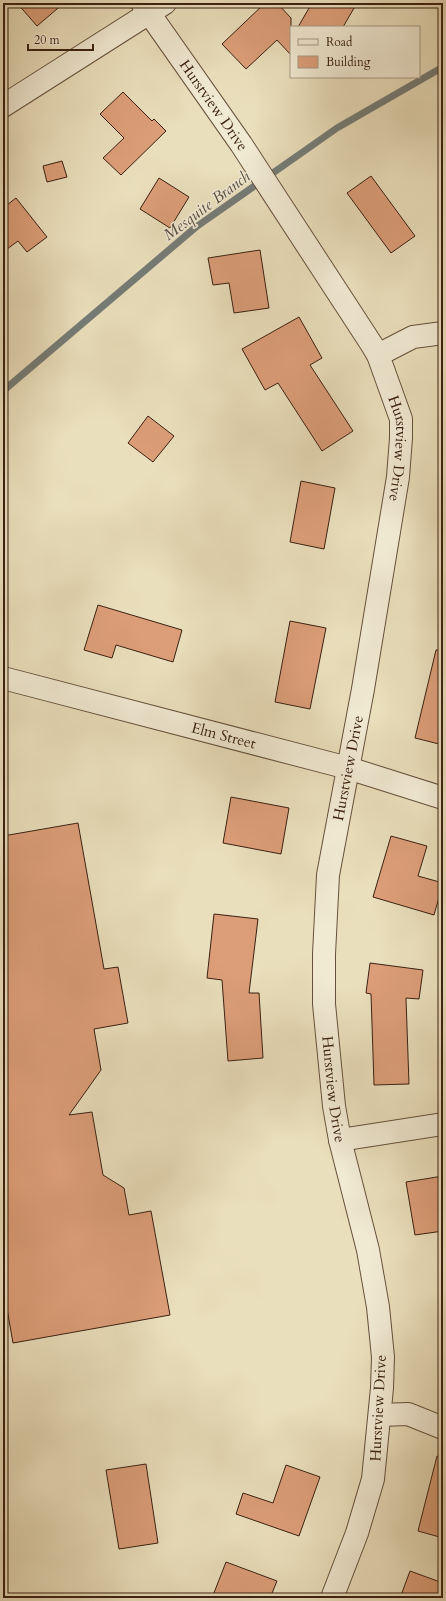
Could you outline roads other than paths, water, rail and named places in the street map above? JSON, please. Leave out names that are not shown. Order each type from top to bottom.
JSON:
[{"type":"street","points":[[3,106],[152,6]]},
{"type":"street","name":"Hurstview Drive","points":[[152,6],[378,355],[401,419],[402,438],[397,485],[363,689],[328,875],[324,954],[324,1004],[334,1106],[340,1140],[368,1250],[378,1307],[383,1357],[380,1415],[373,1479],[357,1533],[332,1598]]},
{"type":"street","points":[[378,355],[413,337],[443,332]]},
{"type":"street","name":"Elm Street","points":[[3,678],[348,768],[443,798]]},
{"type":"street","points":[[340,1140],[443,1124]]},
{"type":"street","points":[[380,1415],[408,1414],[443,1428]]},
{"type":"waterway","name":"Mesquite Branch","points":[[3,391],[196,227],[337,128],[443,67]]}]
